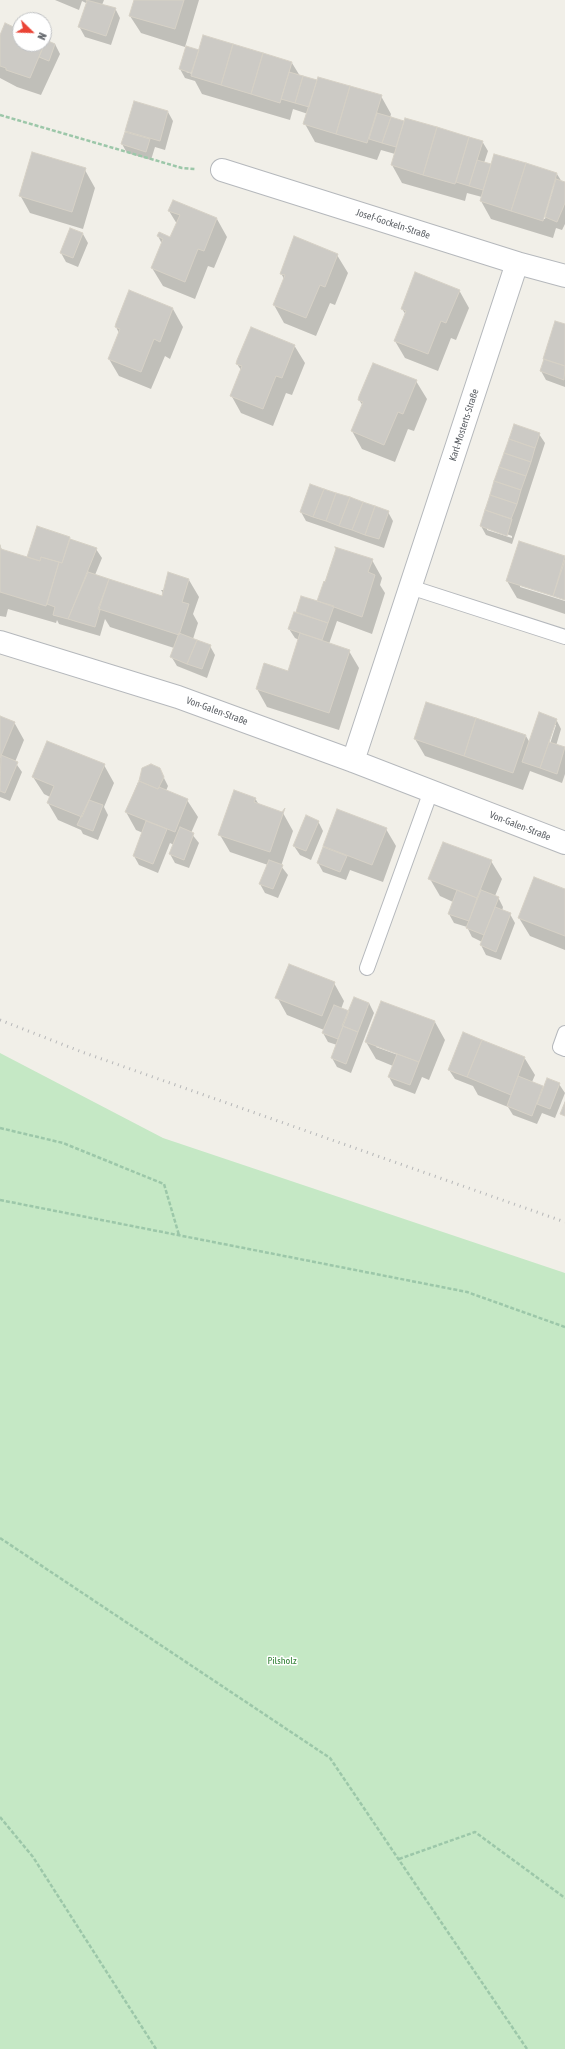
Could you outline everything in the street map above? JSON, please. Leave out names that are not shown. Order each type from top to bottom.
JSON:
[{"type":"street","name":"Josef-Gockeln-Straße","points":[[222,170],[517,263],[565,276]]},
{"type":"street","name":"Karl-Mosterts-Straße","points":[[353,761],[517,263]]},
{"type":"street","name":"Von-Galen-Straße","points":[[0,642],[178,697],[353,761],[565,843]]},
{"type":"lane","points":[[410,587],[565,637]]},
{"type":"lane","points":[[367,968],[431,791]]},
{"type":"lane","points":[[565,1034],[560,1047],[565,1049]]},
{"type":"path","points":[[0,115],[182,168],[222,170]]},
{"type":"path","points":[[0,1128],[63,1143],[164,1184],[179,1235]]},
{"type":"path","points":[[0,1200],[467,1292],[565,1327]]},
{"type":"path","points":[[0,1538],[330,1758],[527,2049]]},
{"type":"path","points":[[0,1817],[33,1857],[156,2049]]},
{"type":"path","points":[[399,1859],[475,1832],[565,1898]]},
{"type":"green space","name":"Pilsholz","points":[[0,1053],[163,1138],[565,1273],[565,2049],[0,2049]]},
{"type":"building","points":[[86,0],[116,8],[106,36],[78,27],[87,1]]},
{"type":"building","points":[[134,0],[184,0],[175,29],[129,16]]},
{"type":"building","points":[[5,23],[12,26],[12,52],[41,52],[30,78],[6,70],[6,68],[0,66],[0,35]]},
{"type":"building","points":[[203,35],[233,44],[221,85],[191,76]]},
{"type":"building","points":[[52,43],[55,44],[49,61],[39,57],[41,52],[52,52]]},
{"type":"building","points":[[233,44],[263,53],[251,94],[221,85]]},
{"type":"building","points":[[186,46],[199,50],[191,73],[179,69]]},
{"type":"building","points":[[263,53],[292,62],[280,103],[251,94]]},
{"type":"building","points":[[289,72],[303,76],[295,103],[281,99]]},
{"type":"building","points":[[303,76],[317,80],[309,107],[295,103]]},
{"type":"building","points":[[318,77],[350,86],[336,134],[303,124]]},
{"type":"building","points":[[350,86],[382,95],[367,143],[336,134]]},
{"type":"building","points":[[134,101],[168,111],[160,141],[125,131]]},
{"type":"building","points":[[377,113],[391,117],[382,143],[369,139]]},
{"type":"building","points":[[391,117],[404,121],[396,147],[382,143]]},
{"type":"building","points":[[405,118],[437,127],[423,175],[391,165]]},
{"type":"building","points":[[437,127],[469,137],[455,184],[423,175]]},
{"type":"building","points":[[125,132],[150,139],[146,152],[121,144]]},
{"type":"building","points":[[469,137],[483,141],[469,186],[456,182]]},
{"type":"building","points":[[32,152],[86,168],[72,212],[19,196]]},
{"type":"building","points":[[494,154],[526,163],[511,211],[480,201]]},
{"type":"building","points":[[477,160],[491,164],[483,190],[469,186]]},
{"type":"building","points":[[526,163],[557,173],[543,221],[511,211]]},
{"type":"building","points":[[556,179],[565,182],[565,203],[557,222],[545,217]]},
{"type":"building","points":[[173,200],[217,218],[204,251],[198,249],[185,282],[151,268],[163,239],[157,236],[159,232],[170,237],[180,215],[168,211]]},
{"type":"building","points":[[70,228],[83,233],[73,258],[60,253]]},
{"type":"building","points":[[294,236],[338,254],[325,287],[320,285],[306,318],[273,305],[285,275],[280,274]]},
{"type":"building","points":[[415,272],[460,290],[446,323],[441,321],[428,354],[394,341],[406,311],[401,309]]},
{"type":"building","points":[[129,290],[173,308],[160,342],[154,339],[141,372],[108,359],[120,329],[115,327],[116,323]]},
{"type":"building","points":[[555,321],[565,324],[565,366],[543,359]]},
{"type":"building","points":[[251,327],[295,345],[282,378],[276,376],[263,409],[230,396],[242,366],[236,364],[237,360]]},
{"type":"building","points":[[544,359],[565,366],[564,380],[540,371]]},
{"type":"building","points":[[373,363],[417,380],[403,414],[398,412],[384,445],[351,431],[363,402],[358,400],[359,396]]},
{"type":"building","points":[[514,424],[540,433],[535,448],[509,439]]},
{"type":"building","points":[[509,439],[535,448],[531,462],[504,453]]},
{"type":"building","points":[[504,453],[531,462],[526,476],[499,467]]},
{"type":"building","points":[[499,467],[526,476],[521,490],[494,481]]},
{"type":"building","points":[[494,481],[521,490],[517,504],[490,495]]},
{"type":"building","points":[[310,484],[324,489],[313,517],[300,512]]},
{"type":"building","points":[[324,489],[336,493],[326,521],[313,517]]},
{"type":"building","points":[[336,493],[350,497],[339,526],[326,521]]},
{"type":"building","points":[[490,495],[517,504],[511,519],[485,510]]},
{"type":"building","points":[[350,497],[363,502],[352,530],[339,526]]},
{"type":"building","points":[[363,502],[375,506],[365,535],[352,530]]},
{"type":"building","points":[[375,506],[389,511],[379,539],[365,535]]},
{"type":"building","points":[[485,510],[512,519],[507,536],[480,526]]},
{"type":"building","points":[[37,526],[70,537],[62,563],[41,557],[40,561],[27,557]]},
{"type":"building","points":[[70,539],[97,548],[68,619],[53,615],[55,607],[47,604],[59,562],[62,563]]},
{"type":"building","points":[[519,541],[565,556],[553,596],[506,581]]},
{"type":"building","points":[[0,545],[1,549],[40,561],[41,557],[59,562],[46,606],[0,592]]},
{"type":"building","points":[[335,547],[373,559],[368,572],[375,575],[362,617],[317,601],[336,549]]},
{"type":"building","points":[[565,560],[565,600],[553,596]]},
{"type":"building","points":[[88,572],[109,579],[98,609],[100,610],[95,627],[68,619]]},
{"type":"building","points":[[168,572],[189,579],[182,602],[189,604],[179,635],[99,609],[109,579],[162,596]]},
{"type":"building","points":[[301,596],[334,606],[328,623],[296,612]]},
{"type":"building","points":[[294,612],[328,623],[322,640],[288,629]]},
{"type":"building","points":[[179,633],[197,640],[187,664],[170,657]]},
{"type":"building","points":[[300,633],[350,650],[329,713],[256,689],[264,663],[288,671]]},
{"type":"building","points":[[197,640],[211,645],[202,669],[187,664]]},
{"type":"building","points":[[426,702],[476,718],[464,756],[414,739]]},
{"type":"building","points":[[539,712],[557,719],[540,768],[522,762]]},
{"type":"building","points":[[0,716],[15,722],[0,758]]},
{"type":"building","points":[[476,718],[526,735],[513,773],[464,756]]},
{"type":"building","points":[[47,741],[105,764],[82,817],[47,803],[54,786],[32,777]]},
{"type":"building","points":[[549,742],[565,747],[557,774],[540,768]]},
{"type":"building","points":[[1,755],[18,762],[5,793],[0,791]]},
{"type":"building","points":[[151,764],[160,768],[164,777],[158,789],[139,781],[142,768]]},
{"type":"building","points":[[139,781],[158,789],[159,787],[188,799],[175,832],[125,812]]},
{"type":"building","points":[[234,790],[256,798],[254,802],[282,812],[285,808],[270,852],[218,835]]},
{"type":"building","points":[[89,800],[103,805],[93,831],[77,825]]},
{"type":"building","points":[[337,809],[387,828],[372,865],[323,846]]},
{"type":"building","points":[[306,815],[319,821],[306,851],[293,846]]},
{"type":"building","points":[[146,821],[167,829],[153,864],[133,856]]},
{"type":"building","points":[[180,827],[194,833],[184,860],[169,854]]},
{"type":"building","points":[[443,842],[492,860],[477,898],[428,879]]},
{"type":"building","points":[[323,847],[347,856],[340,872],[317,863]]},
{"type":"building","points":[[269,860],[283,865],[273,889],[259,884]]},
{"type":"building","points":[[534,877],[565,889],[565,936],[518,918]]},
{"type":"building","points":[[457,890],[477,898],[469,921],[448,914]]},
{"type":"building","points":[[481,890],[499,897],[484,935],[466,928]]},
{"type":"building","points":[[495,907],[511,913],[496,952],[480,945]]},
{"type":"building","points":[[289,964],[335,982],[322,1016],[275,998]]},
{"type":"building","points":[[354,997],[369,1003],[358,1032],[342,1026]]},
{"type":"building","points":[[381,1001],[435,1021],[419,1062],[365,1042]]},
{"type":"building","points":[[334,1005],[349,1011],[338,1039],[322,1033]]},
{"type":"building","points":[[343,1026],[358,1032],[346,1064],[331,1058]]},
{"type":"building","points":[[463,1032],[482,1040],[467,1077],[448,1070]]},
{"type":"building","points":[[482,1040],[525,1057],[511,1095],[467,1077]]},
{"type":"building","points":[[397,1054],[419,1062],[410,1085],[388,1077]]},
{"type":"building","points":[[518,1076],[543,1086],[532,1116],[507,1106]]},
{"type":"building","points":[[547,1078],[560,1083],[550,1109],[537,1104]]},
{"type":"building","points":[[565,1102],[565,1116],[560,1114]]},
{"type":"railway","points":[[0,1020],[82,1052],[565,1222]]}]
